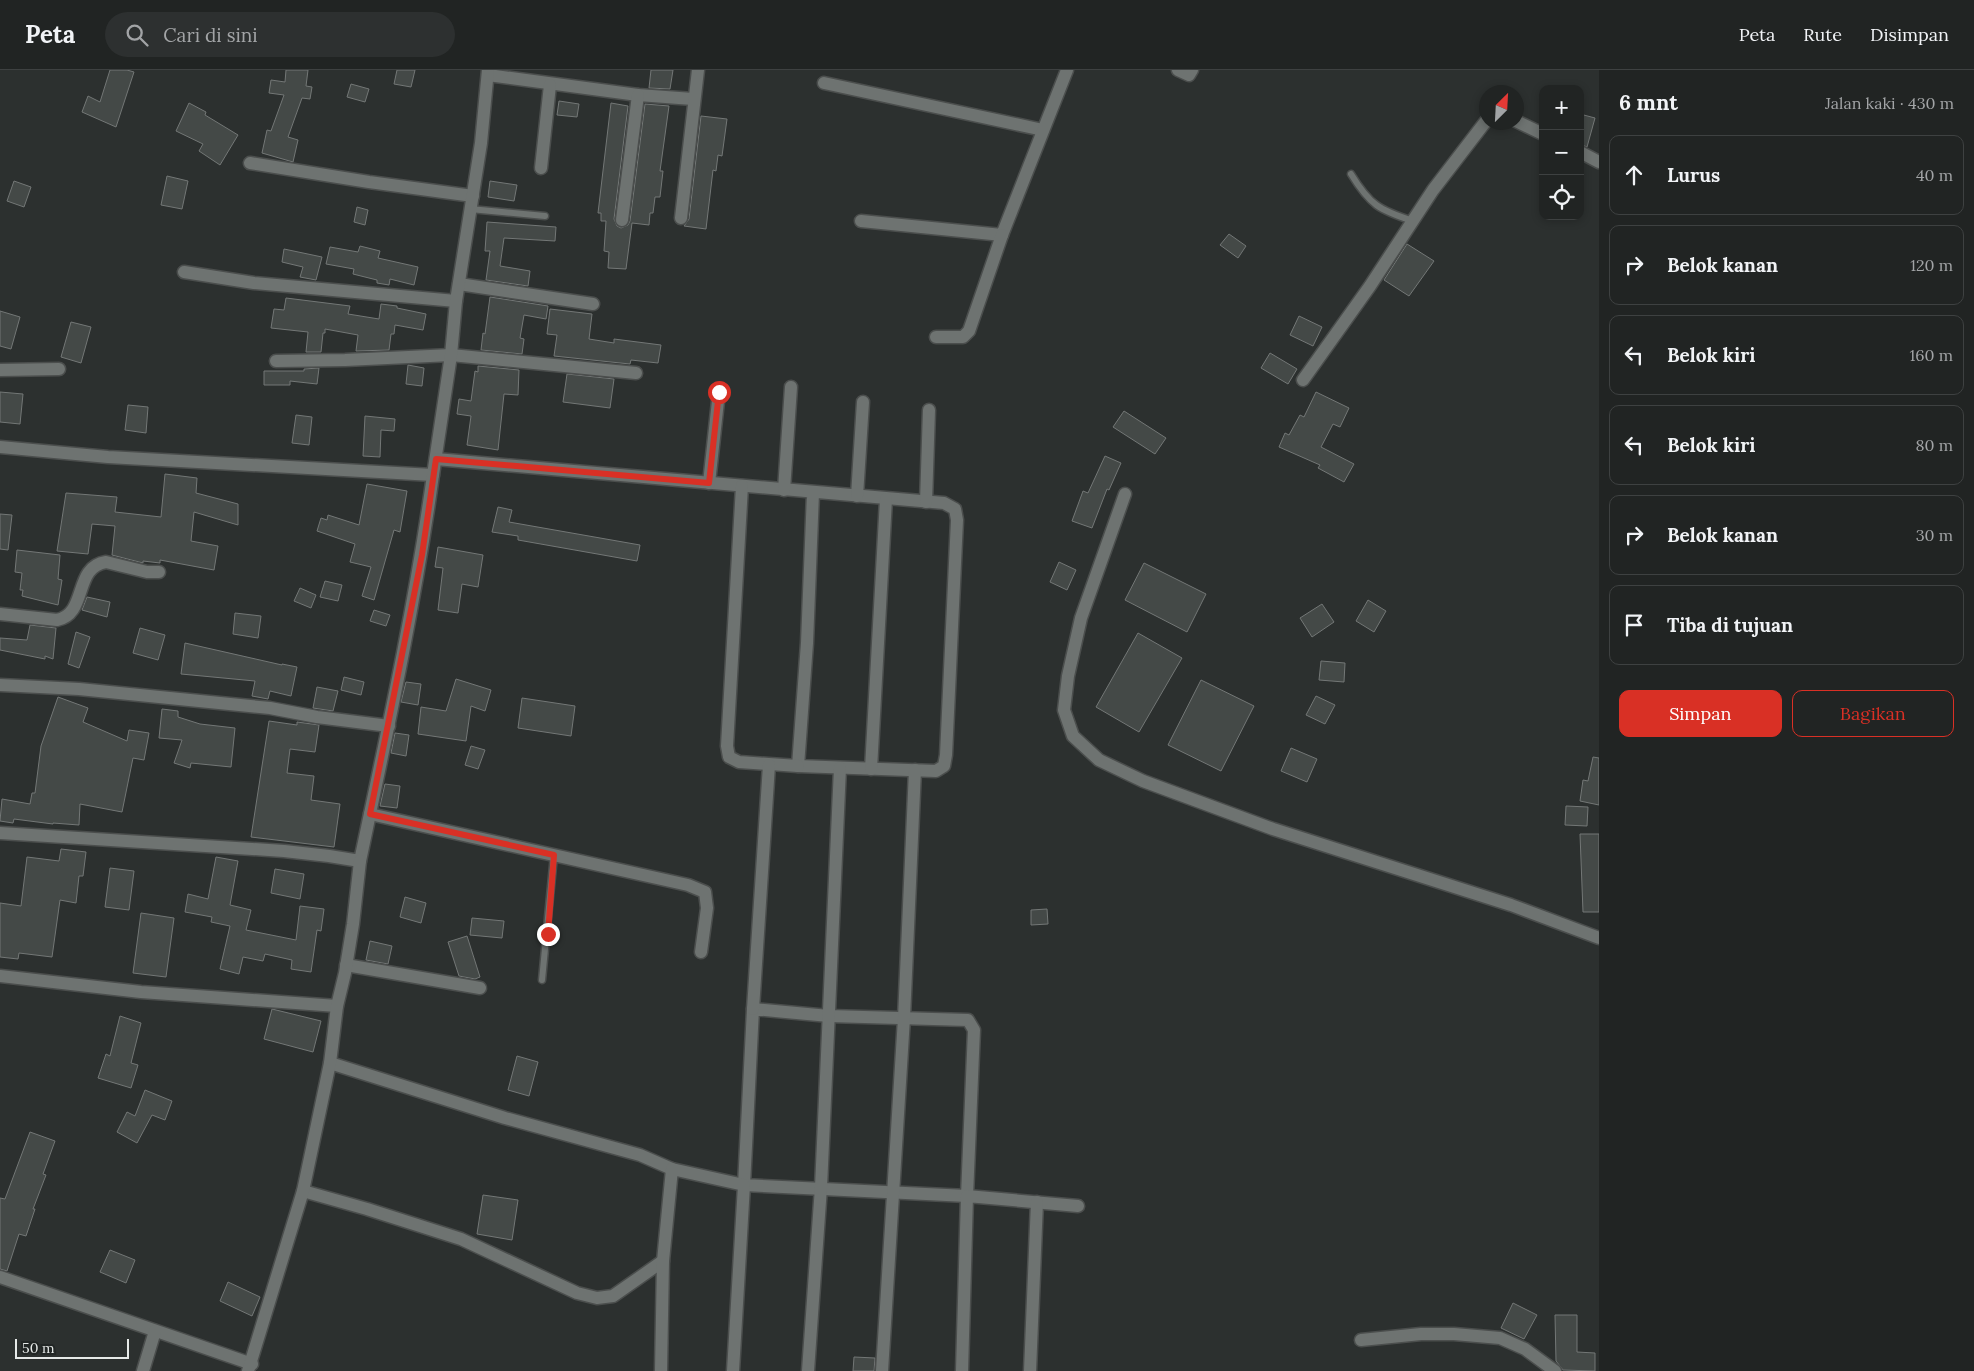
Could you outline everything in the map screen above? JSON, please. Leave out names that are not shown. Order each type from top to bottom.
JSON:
[{"type":"street","points":[[681,218],[693,100],[698,70]]},
{"type":"street","points":[[936,337],[963,337],[969,331],[1002,235],[1067,70]]},
{"type":"street","points":[[1178,70],[1189,75],[1192,70]]},
{"type":"street","points":[[0,1277],[155,1331],[250,1367],[302,1191],[330,1063],[360,862],[389,726],[422,555],[451,355],[456,301],[481,143],[488,72],[550,85],[693,100]]},
{"type":"street","points":[[824,83],[1043,130]]},
{"type":"street","points":[[541,168],[550,85]]},
{"type":"street","points":[[622,220],[638,95]]},
{"type":"street","points":[[1524,125],[1539,132]]},
{"type":"street","points":[[1303,380],[1433,190],[1479,130]]},
{"type":"street","points":[[1584,154],[1599,162]]},
{"type":"street","points":[[250,163],[473,196]]},
{"type":"street","points":[[861,221],[1002,235]]},
{"type":"street","points":[[184,272],[254,283],[456,301]]},
{"type":"street","points":[[459,284],[593,304]]},
{"type":"street","points":[[276,361],[451,355],[636,373]]},
{"type":"street","points":[[0,370],[59,370]]},
{"type":"street","points":[[784,490],[791,387]]},
{"type":"street","points":[[709,483],[719,392]]},
{"type":"street","points":[[857,496],[863,402]]},
{"type":"street","points":[[926,502],[929,410]]},
{"type":"street","points":[[0,447],[117,458],[433,475]]},
{"type":"street","points":[[436,459],[944,503],[955,509],[957,520],[944,766],[936,771],[840,768],[769,765],[739,762],[729,757],[727,746],[742,486]]},
{"type":"street","points":[[798,766],[807,643],[813,493]]},
{"type":"street","points":[[1125,494],[1081,618],[1068,676],[1064,710],[1073,736],[1099,760],[1143,781],[1273,829],[1492,899],[1599,938]]},
{"type":"street","points":[[871,769],[886,499]]},
{"type":"street","points":[[0,614],[57,620],[65,618],[72,612],[85,576],[92,567],[100,563],[106,562],[147,572],[159,572]]},
{"type":"street","points":[[0,685],[79,689],[270,708],[317,717],[389,726]]},
{"type":"street","points":[[733,1371],[753,1009],[769,765]]},
{"type":"street","points":[[808,1371],[821,1187],[840,768]]},
{"type":"street","points":[[882,1371],[904,1018],[915,770]]},
{"type":"street","points":[[370,814],[688,885],[705,892],[708,908],[701,952]]},
{"type":"street","points":[[0,833],[284,851],[360,862]]},
{"type":"street","points":[[346,965],[480,988]]},
{"type":"street","points":[[0,976],[141,992],[337,1006]]},
{"type":"street","points":[[753,1009],[829,1016],[968,1020],[974,1030],[962,1371]]},
{"type":"street","points":[[330,1063],[505,1118],[640,1155],[672,1169],[744,1185],[821,1187],[967,1196],[1078,1206]]},
{"type":"street","points":[[661,1371],[663,1261],[672,1169]]},
{"type":"street","points":[[302,1191],[367,1209],[461,1239],[577,1292],[597,1298],[613,1296],[663,1261]]},
{"type":"street","points":[[1030,1371],[1036,1202]]},
{"type":"street","points":[[143,1371],[155,1331]]},
{"type":"street","points":[[1361,1340],[1421,1334],[1454,1334],[1500,1338],[1524,1349],[1555,1371]]},
{"type":"lane","points":[[1351,174],[1364,195],[1387,213],[1413,221]]},
{"type":"lane","points":[[470,209],[545,216]]},
{"type":"lane","points":[[542,980],[554,855]]},
{"type":"building","points":[[110,70],[134,72],[116,127],[82,112],[88,96],[100,102]]},
{"type":"building","points":[[286,70],[308,70],[306,86],[312,87],[310,99],[302,98],[288,137],[298,140],[293,162],[262,153],[267,130],[271,131],[284,95],[269,93],[271,80],[285,82]]},
{"type":"building","points":[[397,70],[415,70],[411,87],[394,84]]},
{"type":"building","points":[[651,70],[673,70],[670,89],[649,88]]},
{"type":"building","points":[[351,84],[369,89],[365,102],[347,97]]},
{"type":"building","points":[[559,101],[579,104],[577,117],[557,115]]},
{"type":"building","points":[[189,103],[206,112],[205,115],[238,135],[220,165],[199,151],[203,144],[176,131]]},
{"type":"building","points":[[611,103],[628,106],[614,219],[617,226],[621,228],[628,225],[630,221],[645,104],[669,106],[660,171],[663,171],[660,197],[655,197],[653,213],[650,213],[649,225],[632,223],[626,269],[608,268],[609,252],[604,251],[606,221],[601,221],[601,213],[598,213]]},
{"type":"building","points":[[1584,115],[1595,118],[1587,147],[1584,146]]},
{"type":"building","points":[[701,116],[727,119],[722,156],[718,155],[716,171],[713,170],[706,229],[684,226],[689,219]]},
{"type":"building","points":[[167,176],[188,181],[182,209],[161,205]]},
{"type":"building","points":[[14,181],[31,187],[24,207],[7,201]]},
{"type":"building","points":[[490,181],[517,185],[514,201],[488,197]]},
{"type":"building","points":[[357,207],[368,210],[365,225],[354,222]]},
{"type":"building","points":[[487,222],[556,227],[555,241],[504,238],[500,266],[530,271],[528,286],[486,280],[490,251],[485,251]]},
{"type":"building","points":[[1229,234],[1246,246],[1238,258],[1220,245]]},
{"type":"building","points":[[1407,244],[1434,261],[1409,296],[1384,280]]},
{"type":"building","points":[[360,246],[380,251],[378,258],[418,267],[414,285],[390,279],[389,285],[377,283],[377,280],[353,274],[354,269],[326,264],[330,247],[358,252]]},
{"type":"building","points":[[284,249],[322,257],[316,280],[300,277],[303,267],[282,262]]},
{"type":"building","points":[[490,297],[548,306],[546,319],[524,315],[520,338],[524,339],[522,354],[481,350]]},
{"type":"building","points":[[286,298],[350,306],[348,314],[379,319],[381,304],[397,306],[397,308],[426,314],[423,330],[395,325],[394,334],[391,334],[389,350],[356,351],[358,335],[325,329],[321,352],[306,352],[308,332],[271,328],[274,309],[284,310]]},
{"type":"building","points":[[550,309],[592,314],[589,339],[614,343],[614,339],[661,345],[658,363],[631,360],[630,364],[554,356],[557,335],[547,334]]},
{"type":"building","points":[[0,311],[20,317],[11,349],[0,346]]},
{"type":"building","points":[[1299,316],[1322,327],[1313,346],[1290,335]]},
{"type":"building","points":[[71,322],[91,327],[81,363],[61,357]]},
{"type":"building","points":[[1270,353],[1297,369],[1288,384],[1261,368]]},
{"type":"building","points":[[408,365],[424,368],[422,386],[406,384]]},
{"type":"building","points":[[478,366],[519,370],[518,395],[504,394],[498,450],[467,445],[471,416],[457,414],[459,399],[471,401],[475,371],[478,372]]},
{"type":"building","points":[[319,368],[317,384],[290,381],[290,385],[264,385],[264,371],[304,371],[304,369]]},
{"type":"building","points":[[567,374],[614,379],[610,408],[563,402]]},
{"type":"building","points":[[0,392],[23,394],[20,424],[0,422]]},
{"type":"building","points":[[1316,392],[1349,408],[1340,427],[1333,424],[1321,447],[1354,464],[1344,482],[1318,468],[1320,465],[1279,447],[1285,433],[1289,435],[1300,415],[1304,417]]},
{"type":"building","points":[[128,405],[148,407],[146,433],[125,430]]},
{"type":"building","points":[[1124,411],[1166,438],[1155,454],[1113,427]]},
{"type":"building","points":[[296,415],[312,417],[309,445],[292,443]]},
{"type":"building","points":[[365,416],[395,419],[394,431],[381,430],[380,457],[363,456]]},
{"type":"building","points":[[1105,456],[1121,463],[1109,490],[1107,489],[1092,528],[1072,521],[1083,491],[1088,493]]},
{"type":"building","points":[[165,474],[197,478],[196,493],[238,504],[238,525],[194,512],[191,541],[218,546],[214,570],[160,560],[160,563],[143,561],[143,563],[112,555],[115,526],[92,524],[88,554],[57,551],[66,493],[117,497],[115,512],[161,517]]},
{"type":"building","points":[[367,484],[407,491],[400,532],[394,530],[374,600],[362,596],[371,567],[350,562],[355,544],[317,531],[321,518],[327,520],[328,515],[359,525]]},
{"type":"building","points":[[498,507],[512,510],[509,522],[640,545],[637,561],[518,540],[518,536],[492,532]]},
{"type":"building","points":[[0,514],[12,515],[8,550],[0,549]]},
{"type":"building","points":[[438,547],[483,555],[478,587],[462,584],[458,613],[438,610],[443,568],[435,567]]},
{"type":"building","points":[[17,550],[60,555],[58,579],[62,580],[58,605],[22,596],[23,590],[20,590],[22,573],[15,572]]},
{"type":"building","points":[[1059,562],[1076,570],[1067,590],[1050,582]]},
{"type":"building","points":[[1144,563],[1206,594],[1187,632],[1125,600]]},
{"type":"building","points":[[325,581],[342,585],[338,601],[320,597]]},
{"type":"building","points":[[300,588],[316,595],[311,608],[294,601]]},
{"type":"building","points":[[87,597],[110,602],[107,617],[82,610]]},
{"type":"building","points":[[1368,600],[1386,611],[1374,632],[1356,621]]},
{"type":"building","points":[[1322,604],[1334,622],[1312,637],[1300,618]]},
{"type":"building","points":[[374,610],[390,615],[386,626],[370,621]]},
{"type":"building","points":[[235,613],[261,616],[258,638],[233,634]]},
{"type":"building","points":[[30,625],[56,628],[53,659],[45,656],[45,659],[0,650],[0,638],[27,640]]},
{"type":"building","points":[[140,628],[165,635],[158,660],[133,653]]},
{"type":"building","points":[[76,632],[90,637],[79,668],[68,664]]},
{"type":"building","points":[[1138,633],[1182,658],[1139,732],[1096,707]]},
{"type":"building","points":[[185,643],[297,667],[291,696],[270,691],[268,699],[252,696],[255,681],[181,674]]},
{"type":"building","points":[[1321,661],[1345,663],[1344,682],[1319,680]]},
{"type":"building","points":[[344,677],[364,682],[361,695],[341,690]]},
{"type":"building","points":[[456,679],[491,690],[485,711],[471,706],[466,741],[418,734],[421,707],[446,711]]},
{"type":"building","points":[[1201,680],[1254,706],[1221,771],[1168,745]]},
{"type":"building","points":[[406,682],[421,684],[418,705],[401,702]]},
{"type":"building","points":[[317,687],[338,691],[333,711],[313,708]]},
{"type":"building","points":[[1316,696],[1335,705],[1325,724],[1306,715]]},
{"type":"building","points":[[58,697],[88,708],[83,722],[127,741],[129,730],[149,733],[144,760],[133,758],[122,812],[80,804],[79,825],[14,819],[13,823],[0,821],[2,799],[30,804],[32,793],[35,793],[41,746]]},
{"type":"building","points":[[522,698],[575,706],[571,736],[518,728]]},
{"type":"building","points":[[162,709],[178,711],[178,717],[200,724],[235,728],[231,767],[191,763],[190,768],[174,763],[182,740],[159,738]]},
{"type":"building","points":[[269,721],[297,725],[297,722],[319,725],[315,752],[290,749],[287,773],[314,776],[311,800],[340,804],[334,847],[251,837]]},
{"type":"building","points":[[395,733],[409,735],[406,756],[391,753]]},
{"type":"building","points":[[471,746],[485,750],[478,769],[465,765]]},
{"type":"building","points":[[1291,748],[1317,759],[1307,782],[1281,771]]},
{"type":"building","points":[[1593,757],[1599,758],[1599,805],[1580,801],[1583,780],[1588,781]]},
{"type":"building","points":[[385,784],[400,786],[397,808],[380,806]]},
{"type":"building","points":[[1566,806],[1588,807],[1587,826],[1565,825]]},
{"type":"building","points":[[1580,834],[1599,834],[1599,912],[1583,912]]},
{"type":"building","points":[[61,849],[86,852],[83,876],[79,876],[76,903],[60,900],[52,957],[19,953],[18,959],[0,957],[0,903],[21,906],[27,857],[59,861]]},
{"type":"building","points":[[216,857],[238,861],[230,905],[251,910],[246,930],[296,940],[300,906],[324,909],[321,931],[317,930],[311,972],[291,969],[292,960],[265,954],[263,961],[243,957],[239,974],[220,969],[230,926],[211,922],[212,917],[185,912],[188,894],[208,899]]},
{"type":"building","points":[[110,868],[134,871],[129,910],[105,907]]},
{"type":"building","points":[[275,869],[304,874],[300,899],[271,893]]},
{"type":"building","points":[[405,897],[426,903],[421,923],[400,917]]},
{"type":"building","points":[[1047,909],[1048,924],[1031,925],[1031,910]]},
{"type":"building","points":[[141,913],[174,918],[166,977],[133,973]]},
{"type":"building","points":[[472,918],[504,921],[502,938],[470,935]]},
{"type":"building","points":[[467,936],[480,977],[475,979],[459,976],[448,942]]},
{"type":"building","points":[[370,941],[392,946],[388,964],[366,960]]},
{"type":"building","points":[[272,1009],[321,1021],[313,1052],[264,1039]]},
{"type":"building","points":[[120,1016],[141,1023],[131,1063],[138,1065],[131,1088],[98,1078],[106,1054],[110,1056]]},
{"type":"building","points":[[517,1056],[538,1062],[529,1096],[508,1090]]},
{"type":"building","points":[[145,1090],[172,1101],[165,1120],[152,1115],[137,1143],[117,1132],[127,1112],[135,1116]]},
{"type":"building","points":[[30,1132],[55,1141],[43,1174],[46,1175],[33,1209],[35,1209],[26,1236],[19,1234],[7,1271],[0,1269],[0,1198],[5,1199]]},
{"type":"building","points":[[483,1195],[518,1200],[512,1240],[477,1234]]},
{"type":"building","points":[[110,1250],[135,1260],[126,1283],[100,1272]]},
{"type":"building","points":[[228,1282],[260,1297],[252,1316],[220,1301]]},
{"type":"building","points":[[1513,1303],[1537,1315],[1524,1339],[1501,1328]]},
{"type":"building","points":[[1555,1315],[1577,1315],[1577,1352],[1595,1353],[1595,1371],[1563,1370],[1556,1361]]},
{"type":"building","points":[[854,1357],[875,1358],[874,1371],[853,1371]]},
{"type":"route","points":[[548,934],[554,855],[370,814],[422,555],[436,459],[709,483],[719,392]]}]
